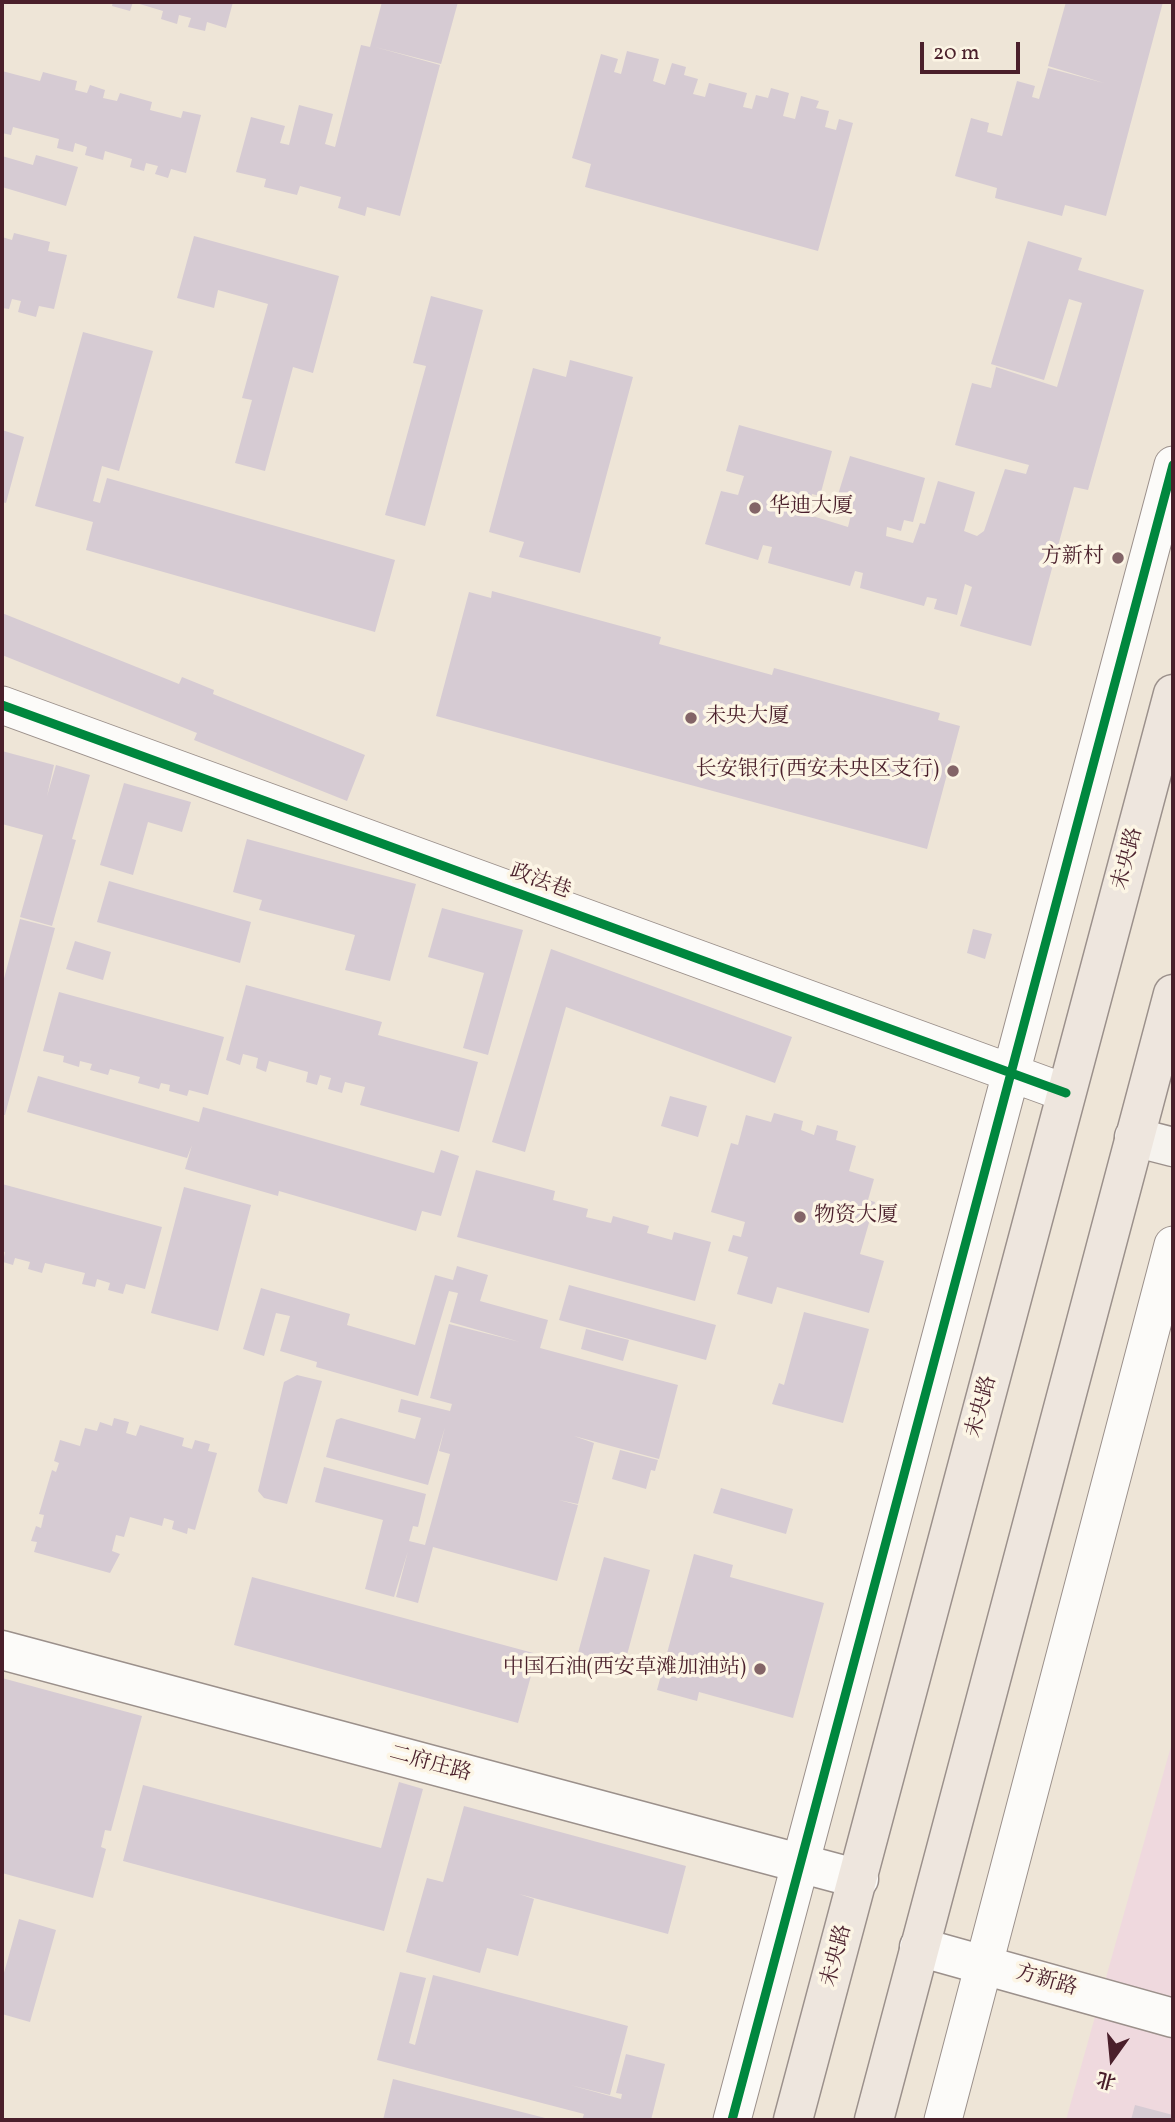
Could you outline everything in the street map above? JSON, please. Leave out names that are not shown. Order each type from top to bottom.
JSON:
[{"type":"main road","name":"未央路","points":[[793,2120],[1173,694]]},
{"type":"main road","points":[[874,2120],[1134,1137],[1160,1091],[1173,994]]},
{"type":"main road","points":[[1134,1137],[1173,1147]]},
{"type":"street","points":[[732,2120],[1173,465]]},
{"type":"street","name":"政法巷","points":[[2,705],[1066,1093]]},
{"type":"street","points":[[943,2120],[1173,1245]]},
{"type":"street","name":"二府庄路","points":[[2,1650],[859,1879]]},
{"type":"street","name":"方新路","points":[[919,1947],[1173,2018]]},
{"type":"shaded area","points":[[1173,1739],[1173,2120],[1066,2120]]},
{"type":"building","points":[[113,2],[133,2],[130,11],[112,6]]},
{"type":"building","points":[[133,2],[233,2],[226,28],[207,22],[205,31],[188,27],[191,18],[179,15],[177,24],[161,19],[163,11]]},
{"type":"building","points":[[382,2],[458,2],[441,64],[375,47],[440,65],[400,216],[367,207],[365,216],[338,208],[341,197],[300,186],[297,195],[264,187],[266,179],[236,172],[251,117],[285,126],[280,143],[289,145],[299,105],[333,114],[325,144],[335,147],[361,45],[370,47]]},
{"type":"building","points":[[1066,2],[1163,2],[1106,216],[1065,205],[1062,216],[995,198],[997,188],[955,176],[971,118],[989,123],[987,132],[1002,136],[1017,81],[1035,86],[1032,97],[1039,99],[1048,68],[1104,83],[1048,66]]},
{"type":"building","points":[[627,51],[659,59],[653,81],[665,85],[672,63],[686,67],[684,75],[698,79],[693,94],[705,97],[709,83],[747,93],[743,107],[752,109],[756,95],[768,98],[771,88],[789,93],[783,116],[795,119],[801,96],[819,101],[816,108],[829,111],[825,127],[836,130],[839,119],[853,123],[818,251],[585,187],[591,164],[572,158],[601,54],[618,59],[614,72],[621,74]]},
{"type":"building","points":[[2,71],[40,81],[43,72],[77,81],[75,90],[87,93],[90,85],[105,90],[103,98],[117,101],[120,93],[152,102],[150,110],[181,118],[183,111],[201,115],[186,173],[171,169],[168,178],[155,174],[158,166],[146,163],[144,171],[130,167],[132,159],[105,151],[103,160],[85,155],[87,147],[75,143],[73,152],[57,148],[59,139],[13,127],[11,135],[2,133]]},
{"type":"building","points":[[36,155],[78,167],[66,206],[2,187],[2,156],[33,165]]},
{"type":"building","points":[[14,233],[50,242],[48,251],[67,255],[54,309],[39,306],[36,317],[18,312],[21,301],[12,299],[9,309],[2,308],[2,237],[12,240]]},
{"type":"building","points":[[194,236],[339,276],[313,373],[293,367],[265,471],[235,463],[252,400],[242,398],[268,304],[218,290],[214,308],[177,298]]},
{"type":"building","name":"华迪大厦","points":[[1028,241],[1082,258],[1078,270],[1144,290],[1088,490],[1074,487],[1031,646],[960,626],[972,587],[965,584],[957,615],[934,609],[937,599],[927,597],[924,606],[860,588],[863,573],[855,571],[850,586],[768,563],[772,547],[763,545],[758,560],[705,544],[721,491],[738,495],[744,476],[726,471],[739,425],[832,451],[820,496],[812,494],[809,506],[795,503],[793,510],[848,527],[851,515],[842,512],[845,504],[836,501],[850,456],[925,478],[913,522],[904,520],[901,531],[887,527],[886,536],[913,543],[920,523],[925,524],[938,481],[975,492],[964,531],[977,536],[984,531],[1005,469],[1026,474],[1029,465],[955,445],[972,383],[991,388],[996,367],[1057,387],[1082,303],[1069,299],[1044,380],[991,364]]},
{"type":"building","points":[[431,296],[483,310],[425,526],[385,515],[426,366],[413,363]]},
{"type":"building","points":[[83,332],[153,351],[119,471],[102,466],[93,501],[100,503],[107,478],[395,560],[375,632],[86,550],[93,522],[35,506]]},
{"type":"building","points":[[570,360],[633,377],[580,573],[519,557],[524,542],[489,532],[533,368],[566,377]]},
{"type":"building","points":[[2,430],[24,437],[6,503],[2,502]]},
{"type":"building","name":"未央大厦","points":[[492,591],[661,637],[659,644],[772,675],[774,668],[940,713],[938,720],[960,726],[927,849],[436,716],[469,592],[491,598]]},
{"type":"building","points":[[2,613],[179,684],[182,677],[214,690],[213,694],[365,755],[347,801],[194,740],[197,733],[2,655]]},
{"type":"building","points":[[2,751],[54,765],[47,796],[56,765],[90,775],[72,839],[76,840],[52,926],[20,917],[43,835],[2,824]]},
{"type":"building","points":[[124,783],[191,802],[182,832],[148,822],[133,875],[100,865]]},
{"type":"building","points":[[247,839],[416,884],[390,981],[345,970],[355,935],[259,910],[262,900],[233,892]]},
{"type":"building","points":[[109,881],[251,922],[240,963],[97,922]]},
{"type":"building","points":[[442,908],[523,930],[488,1055],[463,1048],[484,973],[428,957]]},
{"type":"building","points":[[20,919],[55,928],[5,1115],[2,1115],[2,986]]},
{"type":"building","points":[[973,929],[992,934],[985,959],[967,953]]},
{"type":"building","points":[[75,941],[111,952],[103,980],[66,969]]},
{"type":"building","points":[[551,949],[792,1037],[775,1083],[566,1007],[525,1152],[492,1142]]},
{"type":"building","points":[[246,985],[382,1022],[378,1035],[478,1062],[459,1132],[360,1105],[365,1087],[345,1082],[342,1093],[328,1089],[331,1078],[320,1075],[317,1085],[306,1082],[308,1072],[269,1061],[266,1072],[256,1068],[258,1058],[243,1054],[240,1065],[226,1060]]},
{"type":"building","points":[[59,992],[224,1037],[208,1095],[189,1090],[187,1096],[169,1091],[170,1085],[161,1083],[159,1089],[138,1083],[140,1077],[110,1069],[108,1075],[90,1070],[92,1064],[80,1061],[79,1067],[63,1062],[64,1056],[43,1051]]},
{"type":"building","points":[[38,1076],[199,1122],[203,1107],[434,1173],[441,1150],[459,1156],[441,1216],[422,1211],[416,1231],[279,1191],[278,1196],[185,1169],[192,1145],[187,1158],[27,1112]]},
{"type":"building","points":[[670,1096],[707,1106],[698,1137],[661,1126]]},
{"type":"building","name":"物资大厦","points":[[774,1113],[803,1121],[801,1130],[814,1135],[817,1125],[838,1131],[836,1140],[856,1146],[849,1171],[874,1179],[868,1200],[875,1202],[860,1254],[884,1261],[869,1313],[777,1287],[772,1304],[737,1294],[748,1257],[728,1251],[733,1235],[741,1237],[745,1222],[711,1212],[731,1143],[738,1145],[746,1115],[771,1122]]},
{"type":"building","points":[[476,1170],[555,1191],[553,1200],[588,1209],[586,1217],[611,1223],[613,1216],[649,1226],[647,1233],[672,1240],[674,1232],[711,1242],[695,1301],[457,1237]]},
{"type":"building","points":[[2,1184],[162,1227],[145,1289],[126,1284],[123,1294],[108,1290],[110,1283],[97,1279],[95,1287],[82,1284],[85,1273],[45,1263],[42,1273],[28,1269],[30,1262],[15,1258],[13,1265],[3,1262],[5,1252],[2,1251]]},
{"type":"building","points":[[184,1187],[251,1205],[218,1331],[151,1313]]},
{"type":"building","points":[[457,1266],[488,1275],[480,1301],[548,1320],[540,1348],[678,1385],[659,1459],[574,1436],[594,1443],[578,1504],[559,1500],[578,1505],[557,1581],[433,1547],[418,1603],[396,1597],[408,1551],[394,1597],[365,1589],[383,1520],[315,1502],[324,1467],[426,1494],[418,1527],[413,1526],[409,1541],[425,1545],[450,1454],[439,1451],[445,1427],[428,1485],[326,1457],[336,1420],[341,1418],[415,1439],[421,1418],[398,1412],[401,1399],[450,1411],[452,1404],[430,1398],[449,1324],[520,1342],[450,1322],[458,1293],[449,1291],[418,1396],[316,1367],[317,1362],[280,1351],[290,1316],[276,1313],[264,1356],[243,1349],[261,1288],[350,1314],[347,1325],[415,1345],[435,1275],[453,1280]]},
{"type":"building","points":[[569,1285],[716,1325],[706,1360],[559,1320]]},
{"type":"building","points":[[804,1312],[869,1329],[843,1423],[772,1404],[779,1383],[784,1385]]},
{"type":"building","points":[[586,1329],[629,1340],[623,1361],[581,1349]]},
{"type":"building","points":[[297,1375],[322,1381],[287,1504],[264,1498],[258,1491],[284,1382]]},
{"type":"building","points":[[114,1418],[129,1422],[126,1433],[136,1436],[140,1425],[184,1438],[182,1446],[192,1449],[195,1440],[210,1444],[208,1451],[217,1453],[195,1530],[188,1528],[187,1534],[172,1529],[174,1521],[164,1518],[162,1526],[130,1517],[124,1537],[116,1535],[112,1551],[120,1554],[110,1573],[34,1552],[37,1542],[31,1541],[36,1526],[41,1528],[44,1515],[39,1514],[52,1470],[56,1472],[59,1463],[54,1461],[60,1440],[80,1446],[85,1428],[97,1431],[100,1422],[112,1426]]},
{"type":"building","points":[[620,1450],[658,1460],[655,1471],[651,1470],[646,1489],[612,1479]]},
{"type":"building","points":[[721,1488],[793,1509],[786,1534],[713,1513]]},
{"type":"building","points":[[694,1554],[733,1565],[730,1577],[824,1603],[793,1718],[699,1692],[697,1701],[657,1690]]},
{"type":"building","points":[[604,1557],[650,1570],[624,1666],[578,1653]]},
{"type":"building","points":[[252,1577],[537,1654],[518,1723],[234,1645]]},
{"type":"building","points":[[2,1678],[142,1716],[111,1831],[105,1830],[101,1847],[106,1849],[93,1898],[2,1873]]},
{"type":"building","points":[[399,1782],[423,1789],[384,1931],[123,1861],[143,1785],[381,1848]]},
{"type":"building","points":[[464,1806],[686,1866],[668,1934],[519,1894],[534,1899],[518,1956],[487,1948],[480,1973],[406,1952],[427,1878],[443,1882]]},
{"type":"building","points":[[19,1919],[56,1930],[30,2022],[2,2014],[2,1980]]},
{"type":"building","points":[[400,1972],[426,1978],[409,2043],[415,2045],[433,1975],[628,2026],[610,2095],[570,2085],[621,2099],[622,2094],[616,2093],[626,2054],[665,2064],[651,2120],[582,2120],[584,2114],[377,2060]]},
{"type":"building","points":[[393,2079],[549,2119],[549,2120],[383,2120]]},
{"type":"building","points":[[1135,2105],[1173,2115],[1173,2120],[1131,2120]]},
{"type":"cycle path","points":[[732,2120],[1173,465]]},
{"type":"cycle path","points":[[2,705],[1066,1093]]},
{"type":"place","name":"华迪大厦","points":[[755,508]]},
{"type":"place","name":"方新村","points":[[1118,558]]},
{"type":"place","name":"未央大厦","points":[[691,718]]},
{"type":"place","name":"长安银行(西安未央区支行)","points":[[953,771]]},
{"type":"place","name":"物资大厦","points":[[800,1217]]},
{"type":"place","name":"中国石油(西安草滩加油站)","points":[[760,1669]]}]
